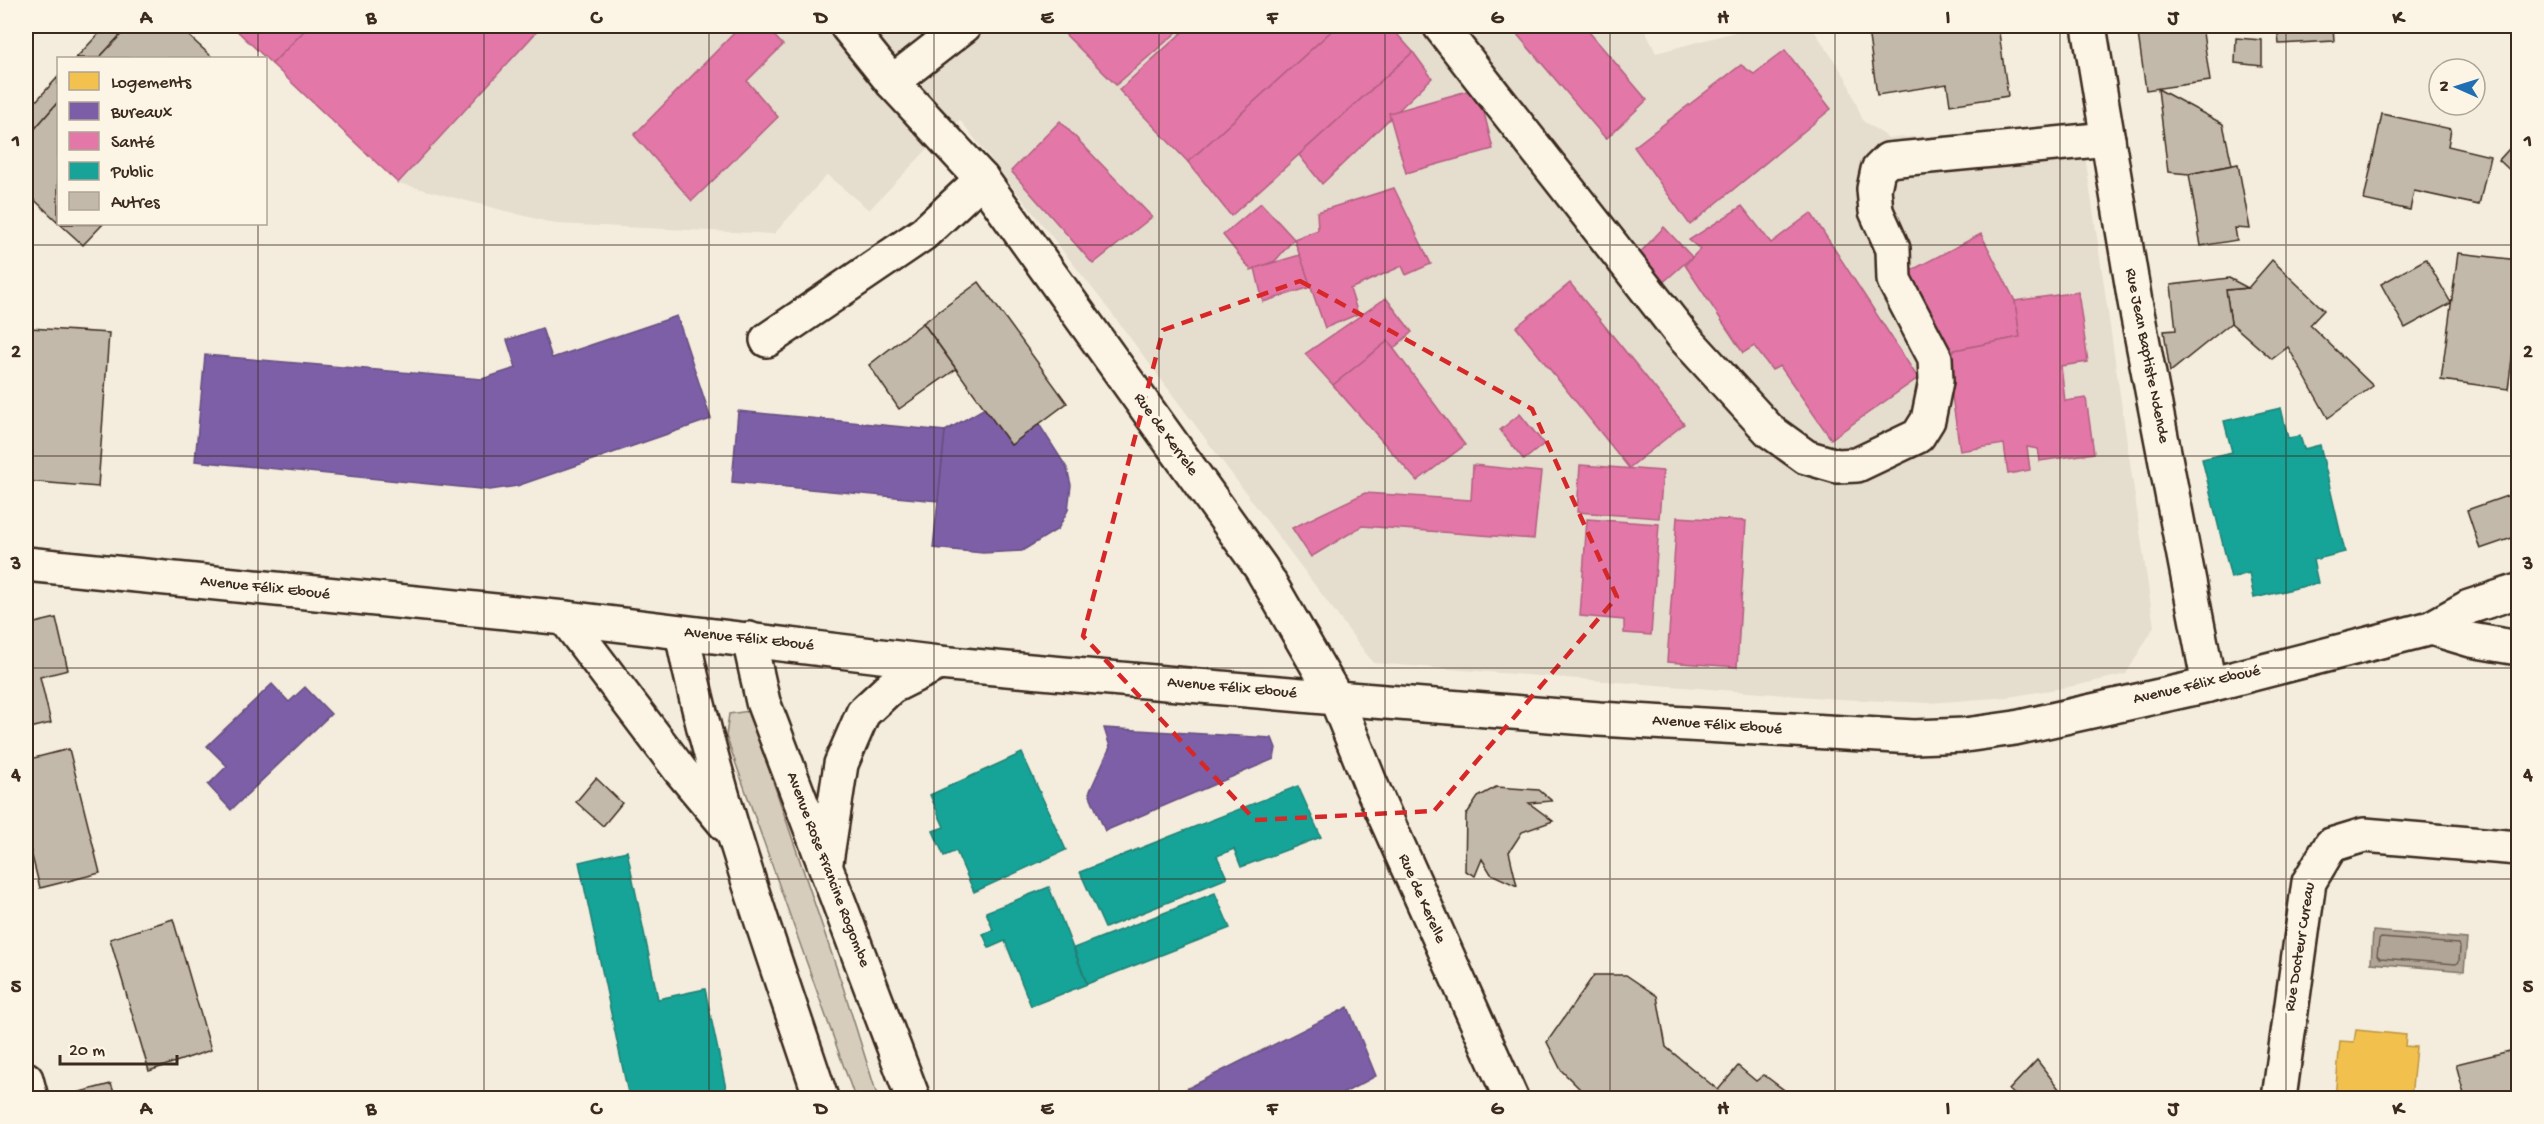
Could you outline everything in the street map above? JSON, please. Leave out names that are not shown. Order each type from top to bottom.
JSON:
[{"type":"main road","name":"Rue de Kerrele","points":[[846,26],[892,82],[982,179],[1261,568],[1336,698]]},
{"type":"main road","points":[[892,82],[964,26]]},
{"type":"main road","points":[[1440,26],[1691,345],[1770,431],[1806,457],[1837,466],[1857,465],[1918,436],[1928,420],[1936,381],[1935,358],[1894,280],[1893,249],[1876,211],[1874,189],[1878,170],[1888,160],[2108,139]]},
{"type":"main road","name":"Rue Jean Baptiste Ndende","points":[[2089,26],[2134,302],[2209,685]]},
{"type":"main road","points":[[767,340],[923,234],[982,179]]},
{"type":"main road","name":"Avenue Félix Eboué","points":[[26,564],[565,618],[939,663],[1336,698],[1744,729],[1914,737],[1965,735],[2015,728],[2209,685],[2431,628],[2469,607],[2518,591]]},
{"type":"main road","points":[[565,618],[680,770],[733,834]]},
{"type":"main road","points":[[2431,628],[2471,640],[2518,648]]},
{"type":"main road","points":[[682,633],[692,683],[733,834],[821,1098]]},
{"type":"main road","name":"Avenue Rose Francine Rogombe","points":[[749,639],[763,702],[913,1098]]},
{"type":"main road","points":[[826,867],[841,764],[863,713],[891,687],[939,663]]},
{"type":"main road","name":"Rue de Kerelle","points":[[1336,698],[1376,796],[1511,1098]]},
{"type":"main road","name":"Rue Docteur Cureau","points":[[2279,1098],[2309,882],[2331,845],[2364,835],[2518,848]]},
{"type":"main road","points":[[26,1079],[31,1098]]},
{"type":"highlighted area","points":[[1300,281],[1532,409],[1617,597],[1434,811],[1255,820],[1083,636],[1163,330]]},
{"type":"shaded area","points":[[232,26],[1643,26],[1656,53],[1735,32],[1749,26],[1811,26],[1846,78],[1863,121],[1889,138],[2081,128],[2154,627],[2126,674],[2009,697],[1930,703],[1838,699],[1373,663],[1107,307],[960,120],[941,135],[869,210],[827,175],[774,234],[556,224],[398,183]]},
{"type":"shaded area","points":[[749,711],[844,990],[878,1098],[855,1098],[726,736],[729,714]]},
{"type":"water","points":[[2373,931],[2467,939],[2464,971],[2371,963]]},
{"type":"building: Logements","points":[[2356,1030],[2406,1035],[2405,1046],[2416,1047],[2411,1098],[2335,1098],[2340,1041],[2354,1042]]},
{"type":"building: Bureaux","points":[[677,316],[711,419],[517,486],[490,490],[195,461],[205,355],[482,379],[516,368],[507,340],[542,328],[552,358]]},
{"type":"building: Bureaux","points":[[985,408],[1011,445],[1039,424],[1067,468],[1071,485],[1068,510],[1058,529],[1022,551],[983,553],[933,548],[945,431]]},
{"type":"building: Bureaux","points":[[738,411],[945,431],[938,501],[732,482]]},
{"type":"building: Bureaux","points":[[272,684],[289,702],[305,687],[331,714],[231,810],[208,785],[227,766],[207,746]]},
{"type":"building: Bureaux","points":[[1104,728],[1272,738],[1276,748],[1274,759],[1105,831],[1089,793],[1110,747]]},
{"type":"building: Bureaux","points":[[1348,1007],[1376,1076],[1335,1098],[1171,1098],[1174,1095]]},
{"type":"building: Santé","points":[[232,26],[309,26],[272,64]]},
{"type":"building: Santé","points":[[309,26],[542,26],[398,183],[272,64]]},
{"type":"building: Santé","points":[[741,26],[765,26],[783,45],[747,81],[778,117],[692,201],[634,135]]},
{"type":"building: Santé","points":[[1057,26],[1184,26],[1116,85]]},
{"type":"building: Santé","points":[[1189,26],[1337,26],[1188,162],[1119,90]]},
{"type":"building: Santé","points":[[1337,26],[1390,26],[1413,52],[1231,216],[1188,162]]},
{"type":"building: Santé","points":[[1510,26],[1584,26],[1647,100],[1606,139]]},
{"type":"building: Santé","points":[[1785,50],[1831,109],[1690,225],[1634,147],[1741,65],[1754,74]]},
{"type":"building: Santé","points":[[1413,52],[1432,78],[1322,184],[1299,155]]},
{"type":"building: Santé","points":[[1478,88],[1493,149],[1406,173],[1389,113]]},
{"type":"building: Santé","points":[[1060,121],[1152,217],[1093,264],[1011,171]]},
{"type":"building: Santé","points":[[1394,188],[1431,264],[1406,275],[1402,266],[1350,289],[1358,314],[1325,328],[1294,239],[1318,230],[1317,212]]},
{"type":"building: Santé","points":[[1261,203],[1294,239],[1275,261],[1251,270],[1223,235]]},
{"type":"building: Santé","points":[[1742,206],[1771,243],[1811,213],[1918,378],[1831,439],[1780,366],[1772,370],[1754,346],[1743,353],[1685,265],[1700,249],[1689,240]]},
{"type":"building: Santé","points":[[1664,227],[1692,257],[1659,286],[1634,259]]},
{"type":"building: Santé","points":[[1981,234],[2015,301],[2020,337],[1955,350],[1946,355],[1904,274]]},
{"type":"building: Santé","points":[[1300,255],[1311,287],[1263,302],[1255,268]]},
{"type":"building: Santé","points":[[1570,283],[1684,424],[1629,468],[1516,327]]},
{"type":"building: Santé","points":[[2078,292],[2088,362],[2061,366],[2065,401],[2086,398],[2094,453],[2040,461],[2038,449],[2027,447],[2030,470],[2008,474],[2004,444],[1960,451],[1946,355],[1955,350],[2020,337],[2015,301]]},
{"type":"building: Santé","points":[[1386,298],[1412,332],[1394,348],[1388,341],[1333,385],[1305,354]]},
{"type":"building: Santé","points":[[1388,341],[1465,445],[1417,481],[1333,385]]},
{"type":"building: Santé","points":[[1520,414],[1544,444],[1524,460],[1500,430]]},
{"type":"building: Santé","points":[[1473,465],[1541,472],[1534,539],[1362,526],[1311,557],[1292,528],[1365,493],[1471,500]]},
{"type":"building: Santé","points":[[1580,465],[1663,471],[1659,518],[1577,512]]},
{"type":"building: Santé","points":[[1677,517],[1746,521],[1737,667],[1667,662]]},
{"type":"building: Santé","points":[[1587,519],[1659,524],[1651,635],[1624,633],[1624,620],[1580,616]]},
{"type":"building: Public","points":[[2281,408],[2288,438],[2300,436],[2304,449],[2320,445],[2345,552],[2313,560],[2318,583],[2254,598],[2249,573],[2231,578],[2202,459],[2232,452],[2224,421]]},
{"type":"building: Public","points":[[1022,753],[1066,850],[974,892],[956,851],[944,856],[933,831],[944,827],[930,795]]},
{"type":"building: Public","points":[[1298,786],[1321,837],[1241,867],[1234,849],[1217,856],[1227,878],[1105,928],[1080,872]]},
{"type":"building: Public","points":[[627,851],[658,999],[705,989],[728,1098],[629,1098],[579,862]]},
{"type":"building: Public","points":[[1049,887],[1087,984],[1031,1006],[1005,941],[989,948],[983,934],[993,930],[986,912]]},
{"type":"building: Public","points":[[1215,893],[1230,928],[1087,984],[1074,948]]},
{"type":"building: Autres","points":[[106,26],[129,26],[100,57],[77,57]]},
{"type":"building: Autres","points":[[129,26],[178,26],[212,57],[100,57]]},
{"type":"building: Autres","points":[[1899,26],[1998,26],[2008,96],[1950,105],[1947,84],[1877,95],[1868,30]]},
{"type":"building: Autres","points":[[2202,26],[2210,81],[2146,90],[2138,34]]},
{"type":"building: Autres","points":[[2277,26],[2333,26],[2334,41],[2279,44]]},
{"type":"building: Autres","points":[[2236,38],[2262,40],[2262,66],[2235,63]]},
{"type":"building: Autres","points":[[57,78],[57,103],[26,139],[26,112]]},
{"type":"building: Autres","points":[[2158,89],[2223,124],[2232,165],[2189,174],[2168,172]]},
{"type":"building: Autres","points":[[57,103],[57,221],[26,192],[26,139]]},
{"type":"building: Autres","points":[[2382,114],[2451,129],[2448,146],[2490,156],[2479,205],[2414,191],[2410,210],[2364,200]]},
{"type":"building: Autres","points":[[2518,139],[2518,178],[2499,160]]},
{"type":"building: Autres","points":[[2238,164],[2250,229],[2235,228],[2237,240],[2201,246],[2189,174]]},
{"type":"building: Autres","points":[[61,225],[102,225],[83,245]]},
{"type":"building: Autres","points":[[2458,253],[2518,260],[2518,313],[2508,389],[2441,380]]},
{"type":"building: Autres","points":[[2426,259],[2451,303],[2405,328],[2381,284]]},
{"type":"building: Autres","points":[[2272,260],[2324,310],[2310,325],[2373,386],[2328,418],[2288,347],[2272,359],[2231,323],[2226,290],[2248,288]]},
{"type":"building: Autres","points":[[2229,278],[2248,288],[2226,290],[2231,323],[2170,372],[2164,331],[2176,330],[2171,285]]},
{"type":"building: Autres","points":[[979,282],[1067,403],[1011,445],[923,323]]},
{"type":"building: Autres","points":[[923,323],[956,369],[899,409],[869,365]]},
{"type":"building: Autres","points":[[30,328],[109,333],[98,487],[26,481],[26,392]]},
{"type":"building: Autres","points":[[2518,492],[2518,536],[2480,549],[2467,510]]},
{"type":"building: Autres","points":[[56,618],[68,670],[40,677],[51,723],[26,729],[26,625]]},
{"type":"building: Autres","points":[[69,749],[100,873],[40,888],[26,832],[26,760]]},
{"type":"building: Autres","points":[[596,778],[622,803],[603,826],[576,802]]},
{"type":"building: Autres","points":[[1496,787],[1539,790],[1552,801],[1529,803],[1553,821],[1522,832],[1509,852],[1517,886],[1491,874],[1482,859],[1475,876],[1465,871],[1466,815],[1478,797]]},
{"type":"building: Autres","points":[[173,919],[211,1050],[149,1071],[110,939]]},
{"type":"building: Autres","points":[[1594,975],[1626,975],[1657,996],[1666,1047],[1718,1090],[1738,1066],[1756,1081],[1764,1075],[1795,1098],[1589,1098],[1561,1070],[1547,1042]]},
{"type":"building: Autres","points":[[2518,1049],[2518,1096],[2465,1098],[2456,1064]]},
{"type":"building: Autres","points":[[2037,1060],[2066,1098],[2019,1098],[2009,1090]]},
{"type":"building: Autres","points":[[111,1084],[116,1098],[78,1098],[76,1093]]}]
